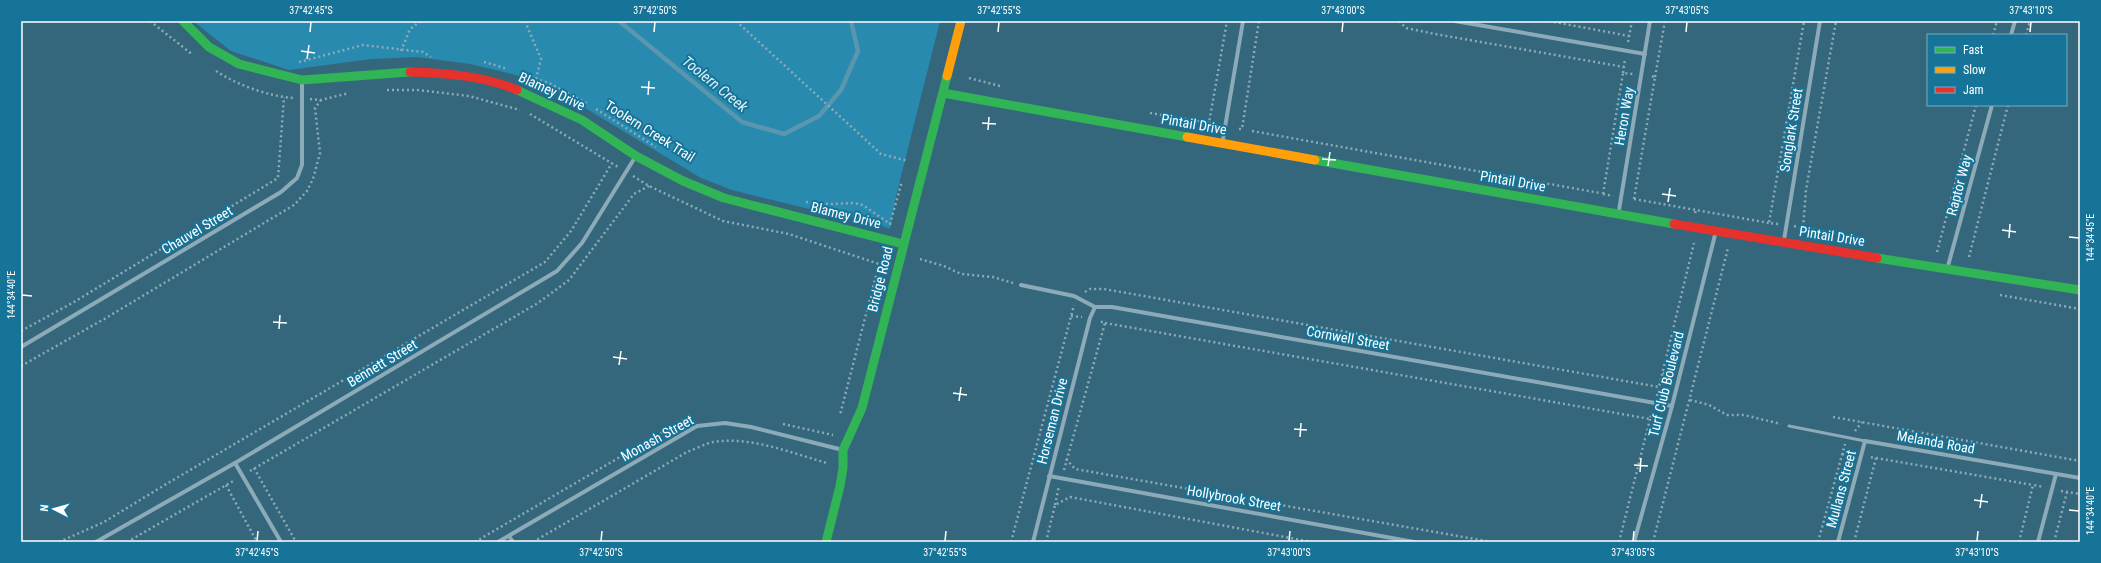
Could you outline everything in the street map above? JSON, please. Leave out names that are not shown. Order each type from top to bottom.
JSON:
[{"type":"street","name":"Blamey Drive","points":[[183,21],[209,47],[239,64],[302,80],[395,72],[437,73],[476,78],[510,87],[544,101],[582,120],[636,156],[683,182],[724,198],[903,244]]},
{"type":"street","name":"Bridge Road","points":[[826,542],[840,486],[843,468],[843,450],[862,408],[903,244],[962,21]]},
{"type":"street","points":[[1223,143],[1243,21]]},
{"type":"street","points":[[1455,21],[1645,54]]},
{"type":"street","name":"Heron Way","points":[[1618,214],[1650,21]]},
{"type":"street","name":"Songlark Street","points":[[1784,242],[1820,21]]},
{"type":"street","points":[[2011,34],[2015,21]]},
{"type":"street","name":"Chauvel Street","points":[[21,347],[281,192],[297,178],[302,165],[302,80]]},
{"type":"street","name":"Pintail Drive","points":[[943,93],[1716,231],[1947,270],[2080,290]]},
{"type":"street","name":"Raptor Way","points":[[1947,270],[1992,106]]},
{"type":"street","name":"Bennett Street","points":[[96,542],[235,463],[558,271],[582,243],[636,156]]},
{"type":"street","name":"Turf Club Boulevard","points":[[1634,542],[1672,406],[1716,231]]},
{"type":"street","name":"Cornwell Street","points":[[1022,285],[1074,296],[1095,307],[1112,307],[1672,406]]},
{"type":"street","name":"Horseman Drive","points":[[1033,542],[1090,318],[1095,307]]},
{"type":"street","name":"Monash Street","points":[[498,542],[697,426],[725,423],[751,427],[843,450]]},
{"type":"street","name":"Melanda Road","points":[[1865,441],[2080,478]]},
{"type":"street","name":"Mullans Street","points":[[1838,542],[1865,441]]},
{"type":"street","points":[[235,463],[281,542]]},
{"type":"street","points":[[2038,542],[2056,474]]},
{"type":"street","name":"Hollybrook Street","points":[[1049,476],[1414,542]]},
{"type":"street","points":[[509,536],[514,542]]},
{"type":"lane","name":"Melanda Road","points":[[1789,426],[1865,441]]},
{"type":"path","points":[[150,21],[199,60]]},
{"type":"path","points":[[401,51],[410,29],[421,21]]},
{"type":"path","points":[[525,21],[541,60],[536,79]]},
{"type":"path","points":[[736,21],[882,154],[908,161]]},
{"type":"path","points":[[1209,123],[1227,21]]},
{"type":"path","points":[[1242,129],[1259,21]]},
{"type":"path","points":[[1399,21],[1406,28],[1435,34],[1624,67]]},
{"type":"path","points":[[1549,21],[1629,36]]},
{"type":"path","points":[[1655,77],[1665,21]]},
{"type":"path","points":[[1804,21],[1769,223],[1803,228],[1806,190],[1836,21]]},
{"type":"path","points":[[1994,34],[1997,21]]},
{"type":"path","points":[[2026,34],[2030,21]]},
{"type":"path","points":[[296,63],[362,45],[401,51],[423,52],[430,57],[436,57]]},
{"type":"path","points":[[479,62],[514,70]]},
{"type":"path","points":[[211,68],[249,87],[284,98],[321,100],[357,92]]},
{"type":"path","name":"Toolern Creek Trail","points":[[521,73],[579,98],[663,152]]},
{"type":"path","points":[[379,90],[418,90],[469,96],[526,111],[649,186],[723,221],[789,234],[879,264],[839,420]]},
{"type":"path","points":[[21,331],[74,302],[278,178],[284,98]]},
{"type":"path","points":[[1937,252],[1976,106]]},
{"type":"path","points":[[1969,258],[2008,106]]},
{"type":"path","points":[[1192,120],[1600,193]]},
{"type":"path","points":[[59,542],[104,522],[545,262],[571,232],[612,163]]},
{"type":"path","points":[[799,201],[830,204],[854,203],[863,205],[890,224]]},
{"type":"path","points":[[920,259],[944,266],[961,274],[993,277],[1022,285]]},
{"type":"path","points":[[1071,316],[1090,318],[1105,323],[1650,420]]},
{"type":"path","points":[[1046,542],[1066,459],[1105,323]]},
{"type":"path","points":[[1618,542],[1659,387]]},
{"type":"path","points":[[1690,400],[1709,405],[1727,415],[1744,415],[1789,426]]},
{"type":"path","points":[[1833,418],[2080,461]]},
{"type":"path","points":[[1818,542],[1845,445],[1862,422]]},
{"type":"path","points":[[533,542],[687,452],[711,442],[730,441],[756,444],[828,463]]},
{"type":"path","points":[[1876,458],[2033,485]]},
{"type":"path","points":[[1066,459],[1075,469],[1492,542]]},
{"type":"path","points":[[254,468],[296,542]]},
{"type":"path","points":[[226,485],[258,542]]},
{"type":"path","points":[[2054,542],[2067,492]]},
{"type":"path","points":[[1055,505],[1070,497],[1312,542]]},
{"type":"shaded area","points":[[193,21],[940,21],[896,196],[890,229],[867,220],[805,208],[732,190],[701,178],[547,85],[512,74],[470,64],[417,57],[371,59],[289,70],[231,51]]},
{"type":"waterway","name":"Toolern Creek","points":[[619,21],[742,122],[784,134],[819,116],[841,90],[858,51],[851,21]]},
{"type":"traffic: fast","points":[[183,21],[209,47],[239,64],[302,80],[410,72]]},
{"type":"traffic: fast","points":[[826,542],[840,486],[843,468],[843,450],[862,408],[947,76]]},
{"type":"traffic: fast","points":[[517,90],[582,120],[636,156],[683,181],[724,198],[903,244]]},
{"type":"traffic: fast","points":[[943,93],[1187,137]]},
{"type":"traffic: fast","points":[[1315,160],[1674,224]]},
{"type":"traffic: fast","points":[[1877,258],[2080,290]]},
{"type":"traffic: slow","points":[[947,76],[961,21]]},
{"type":"traffic: slow","points":[[1187,137],[1315,160]]},
{"type":"traffic: jam","points":[[410,72],[437,73],[478,78],[517,90]]},
{"type":"traffic: jam","points":[[1674,224],[1877,258]]}]
